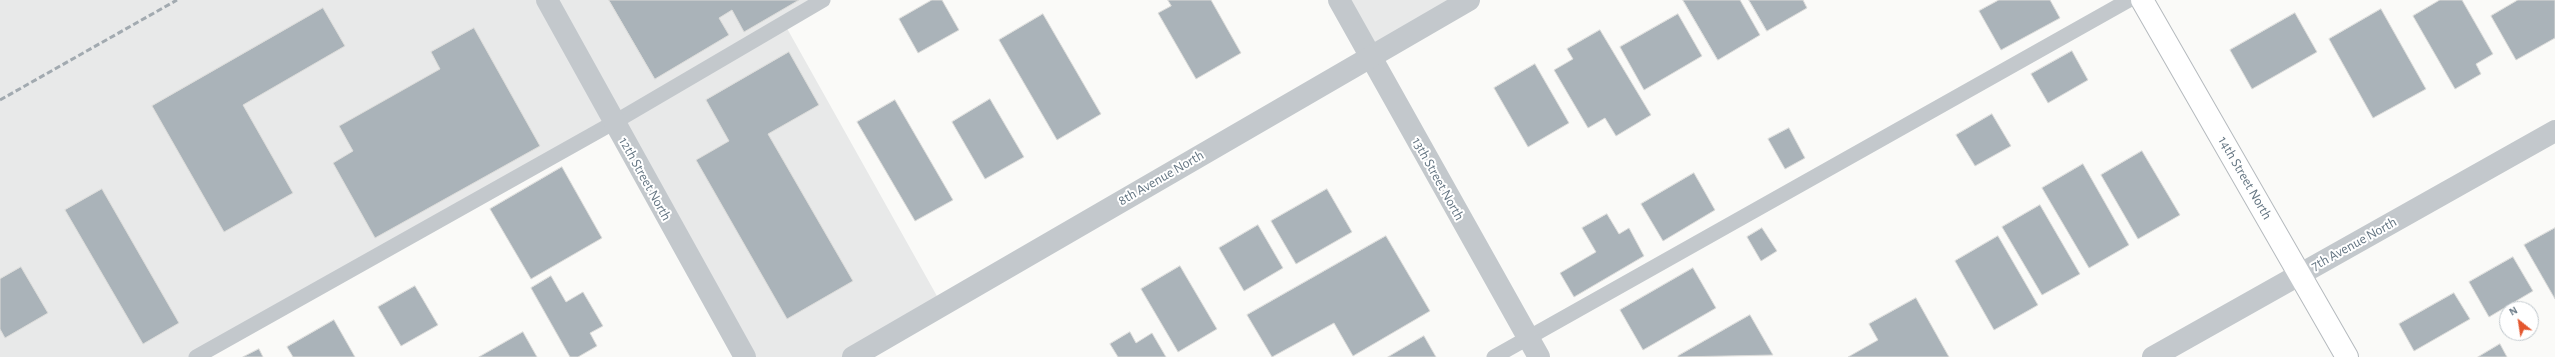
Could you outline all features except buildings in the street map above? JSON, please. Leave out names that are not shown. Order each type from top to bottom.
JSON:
[{"type":"main road","name":"14th Street North","points":[[2142,0],[2347,357]]},
{"type":"street","name":"12th Street North","points":[[547,0],[613,123],[745,357]]},
{"type":"street","name":"13th Street North","points":[[1339,0],[1539,357]]},
{"type":"street","name":"8th Avenue North","points":[[853,357],[1469,0]]},
{"type":"street","name":"7th Avenue North","points":[[2153,357],[2555,131]]},
{"type":"lane","points":[[196,357],[613,123],[823,0]]},
{"type":"lane","points":[[1494,357],[2129,0]]},
{"type":"shaded area","points":[[0,0],[823,0],[784,23],[942,305],[853,357],[745,357],[613,123],[196,357],[0,357]]},
{"type":"shaded area","points":[[1339,0],[1469,0],[1370,57]]},
{"type":"railway","points":[[0,100],[177,0]]}]
